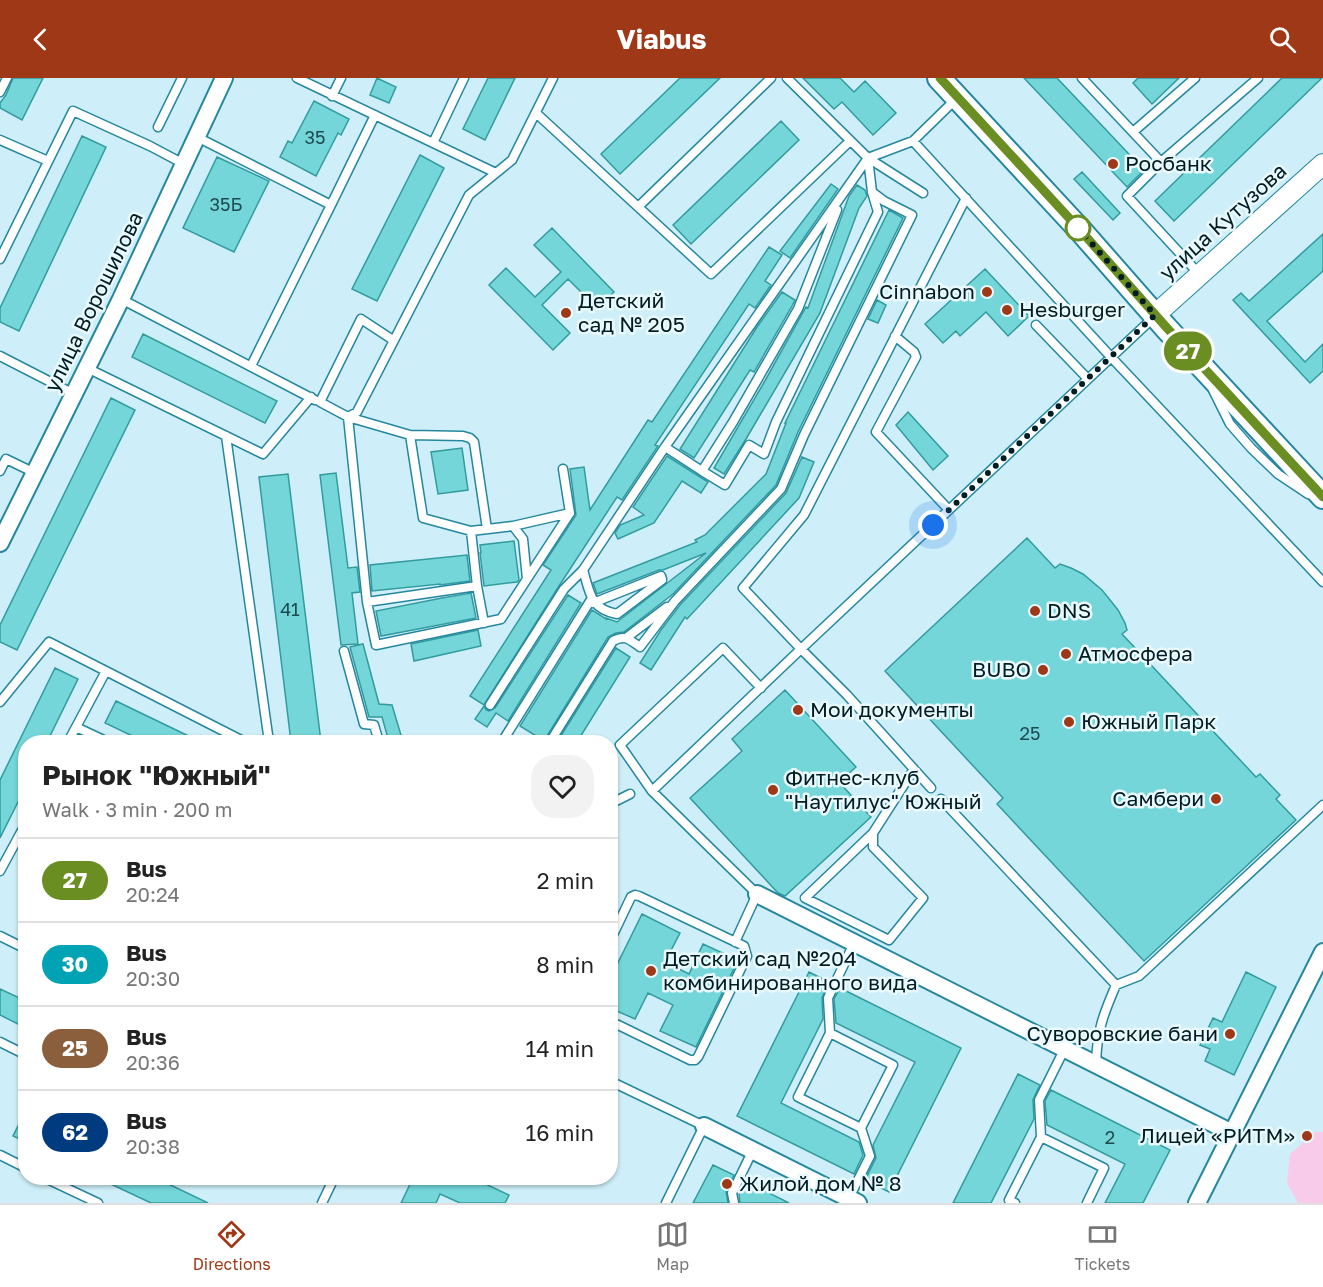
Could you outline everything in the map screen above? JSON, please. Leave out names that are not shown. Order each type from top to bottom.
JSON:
[{"type":"main road","points":[[939,78],[1323,497]]},
{"type":"street","name":"улица Ворошилова","points":[[0,543],[121,299],[224,78]]},
{"type":"street","name":"улица Кутузова","points":[[1155,315],[1323,165]]},
{"type":"street","points":[[757,894],[1232,1133]]},
{"type":"street","points":[[1197,1203],[1323,952]]},
{"type":"street","points":[[704,1126],[854,1201]]},
{"type":"lane","points":[[0,92],[7,78]]},
{"type":"lane","points":[[158,127],[182,78]]},
{"type":"lane","points":[[297,78],[496,173]]},
{"type":"lane","points":[[332,96],[341,78]]},
{"type":"lane","points":[[433,143],[464,78]]},
{"type":"lane","points":[[348,417],[357,412],[469,195],[512,160],[553,78]]},
{"type":"lane","points":[[638,207],[771,78]]},
{"type":"lane","points":[[787,78],[868,158],[923,193]]},
{"type":"lane","points":[[1133,132],[1195,78]]},
{"type":"lane","points":[[1200,275],[1127,196],[1161,162],[1258,78]]},
{"type":"lane","points":[[1084,79],[1161,162]]},
{"type":"lane","points":[[490,705],[564,589],[583,570],[665,447],[868,158],[913,141],[958,98]]},
{"type":"lane","points":[[0,259],[74,111],[184,164]]},
{"type":"lane","points":[[536,113],[711,274],[850,141]]},
{"type":"lane","points":[[251,366],[375,115]]},
{"type":"lane","points":[[197,137],[331,205]]},
{"type":"lane","points":[[0,140],[48,161]]},
{"type":"lane","points":[[913,141],[1111,357],[1323,582]]},
{"type":"lane","points":[[665,447],[725,485],[749,446],[764,454],[776,422],[878,212],[872,192],[868,158]]},
{"type":"lane","points":[[554,735],[613,641],[626,638],[640,647],[675,601],[781,489],[804,435],[912,214],[884,201],[872,192]]},
{"type":"lane","points":[[702,471],[798,309],[843,195]]},
{"type":"lane","points":[[931,788],[847,695],[743,588],[804,515],[966,198]]},
{"type":"lane","points":[[121,299],[348,417],[410,435],[470,438],[474,442],[487,529]]},
{"type":"lane","points":[[652,791],[1155,315]]},
{"type":"lane","points":[[320,402],[361,320],[393,340]]},
{"type":"lane","points":[[1036,325],[1088,379]]},
{"type":"lane","points":[[895,336],[914,352],[916,357],[876,432],[949,510]]},
{"type":"lane","points":[[0,356],[75,394]]},
{"type":"lane","points":[[1197,361],[1230,424],[1278,474],[1323,504]]},
{"type":"lane","points":[[87,368],[262,454],[311,397]]},
{"type":"lane","points":[[348,417],[367,602],[376,645],[501,619],[570,513],[563,469]]},
{"type":"lane","points":[[410,435],[423,518],[471,531],[513,526],[570,513]]},
{"type":"lane","points":[[226,436],[268,735]]},
{"type":"lane","points":[[0,471],[6,459],[35,473]]},
{"type":"lane","points":[[513,526],[523,539],[527,579]]},
{"type":"lane","points":[[471,531],[484,623]]},
{"type":"lane","points":[[506,735],[593,600],[660,576],[662,580],[617,614],[607,612],[593,600],[583,570]]},
{"type":"lane","points":[[367,602],[477,586]]},
{"type":"lane","points":[[626,638],[675,601]]},
{"type":"lane","points":[[0,702],[49,642],[231,735]]},
{"type":"lane","points":[[735,942],[757,894],[652,791],[620,745],[723,648],[761,688]]},
{"type":"lane","points":[[345,651],[364,724],[374,725],[377,735]]},
{"type":"lane","points":[[72,735],[105,671]]},
{"type":"lane","points":[[76,727],[93,735]]},
{"type":"lane","points":[[873,833],[873,847],[923,898],[889,940],[805,898],[873,833],[914,769]]},
{"type":"lane","points":[[618,800],[630,794]]},
{"type":"lane","points":[[941,799],[1116,985]]},
{"type":"lane","points":[[1096,1064],[1096,1042],[1100,1025],[1116,985],[1139,976],[1323,805]]},
{"type":"lane","points":[[0,871],[18,838]]},
{"type":"lane","points":[[618,924],[635,895],[744,946],[747,957],[695,1060],[690,1060],[618,1027]]},
{"type":"lane","points":[[0,936],[18,945]]},
{"type":"lane","points":[[854,943],[828,998],[830,1033],[798,1097],[861,1128]]},
{"type":"lane","points":[[830,1033],[893,1065],[861,1128],[870,1156],[854,1201]]},
{"type":"lane","points":[[0,1042],[18,1051]]},
{"type":"lane","points":[[1015,1203],[1009,1200],[1041,1137],[1039,1100],[1065,1048]]},
{"type":"lane","points":[[618,1086],[704,1126],[666,1203]]},
{"type":"lane","points":[[1041,1137],[1104,1168],[1087,1203]]},
{"type":"lane","points":[[734,1203],[732,1193],[753,1150]]},
{"type":"lane","points":[[0,1155],[18,1164]]},
{"type":"lane","points":[[60,1185],[98,1203]]},
{"type":"lane","points":[[322,1203],[331,1185]]},
{"type":"shaded area","points":[[1315,1132],[1323,1132],[1323,1203],[1298,1203],[1287,1183],[1290,1154]]},
{"type":"building","points":[[13,78],[43,78],[22,120],[0,108],[0,103]]},
{"type":"building","points":[[377,78],[396,87],[389,103],[370,95]]},
{"type":"building","points":[[488,78],[515,78],[485,140],[463,129]]},
{"type":"building","points":[[680,78],[720,78],[620,174],[601,154]]},
{"type":"building","points":[[803,78],[840,78],[854,92],[865,81],[896,113],[873,135],[842,102],[834,109]]},
{"type":"building","points":[[1024,78],[1057,78],[1144,170],[1127,187]]},
{"type":"building","points":[[1138,78],[1179,78],[1152,104],[1133,83]]},
{"type":"building","points":[[1282,78],[1322,78],[1174,221],[1155,201]]},
{"type":"building","points":[[314,101],[349,119],[341,135],[338,133],[316,176],[280,157],[288,141],[292,143]]},
{"type":"building","points":[[781,121],[799,140],[691,244],[673,225]]},
{"type":"building","points":[[82,136],[106,147],[19,331],[0,322],[0,308]]},
{"type":"building","points":[[420,155],[444,168],[377,301],[352,289]]},
{"type":"building","points":[[217,157],[269,181],[234,252],[183,228]]},
{"type":"building","points":[[1082,172],[1120,213],[1113,220],[1074,179]]},
{"type":"building","points":[[831,184],[838,189],[790,258],[780,251]]},
{"type":"building","points":[[857,185],[865,190],[867,196],[859,208],[820,313],[724,474],[714,468],[806,307],[808,308],[849,196]]},
{"type":"building","points":[[889,210],[903,218],[798,432],[776,485],[673,594],[624,632],[608,637],[548,735],[534,735],[520,726],[592,610],[606,619],[617,622],[706,553],[597,594],[593,583],[697,542],[695,540],[705,535],[766,474],[785,423]]},
{"type":"building","name":"Детский сад № 205","points":[[552,228],[614,292],[597,308],[568,279],[542,305],[570,333],[553,350],[489,285],[506,268],[535,297],[561,272],[534,245]]},
{"type":"building","points":[[1323,234],[1323,271],[1267,321],[1305,362],[1323,344],[1323,371],[1310,383],[1233,300],[1241,293],[1249,301]]},
{"type":"building","points":[[769,247],[782,255],[765,281],[771,285],[755,308],[749,304],[655,445],[658,446],[622,500],[617,497],[484,705],[470,696],[551,570],[543,565],[576,515],[570,469],[584,467],[590,510],[648,420],[652,422]]},
{"type":"building","points":[[985,269],[1029,316],[1008,336],[986,312],[960,336],[956,331],[943,343],[925,324]]},
{"type":"building","points":[[782,292],[795,300],[792,306],[754,372],[750,370],[694,458],[680,449],[757,327]]},
{"type":"building","points":[[877,300],[886,305],[878,323],[868,319]]},
{"type":"building","points":[[143,334],[277,401],[265,423],[132,357]]},
{"type":"building","points":[[111,398],[135,410],[17,650],[0,642],[0,625]]},
{"type":"building","points":[[908,412],[948,456],[933,470],[896,425]]},
{"type":"building","points":[[462,448],[468,490],[438,494],[431,452]]},
{"type":"building","points":[[667,456],[708,482],[701,493],[682,481],[654,523],[618,539],[615,533],[620,525],[644,515],[633,507]]},
{"type":"building","points":[[802,457],[814,462],[799,498],[687,619],[685,617],[651,670],[640,663],[680,605],[786,493]]},
{"type":"building","points":[[336,473],[348,568],[357,567],[360,592],[352,593],[358,644],[341,645],[320,475]]},
{"type":"building","points":[[288,474],[320,735],[290,735],[259,477]]},
{"type":"building","name":"Южный Парк","points":[[1027,538],[1055,568],[1060,564],[1071,568],[1083,574],[1102,590],[1125,623],[1127,630],[1122,634],[1256,777],[1260,774],[1280,795],[1276,799],[1296,820],[1144,961],[997,804],[1003,798],[885,671]]},
{"type":"building","points":[[514,541],[519,580],[484,586],[480,545]]},
{"type":"building","points":[[467,555],[470,581],[372,591],[370,565]]},
{"type":"building","points":[[471,593],[476,618],[381,636],[376,611]]},
{"type":"building","points":[[568,595],[581,603],[508,721],[496,713],[487,727],[475,719],[484,706],[489,711],[495,708]]},
{"type":"building","points":[[478,630],[481,646],[414,661],[411,644]]},
{"type":"building","points":[[363,644],[379,704],[392,705],[401,735],[387,735],[382,717],[369,717],[350,647]]},
{"type":"building","points":[[616,648],[630,657],[581,735],[561,735]]},
{"type":"building","points":[[55,668],[78,679],[50,735],[22,735]]},
{"type":"building","name":"Фитнес-клуб \"Наутилус\" Южный","points":[[785,690],[856,767],[839,782],[871,817],[785,896],[778,893],[690,798],[742,751],[732,739]]},
{"type":"building","points":[[116,701],[186,735],[130,735],[105,723]]},
{"type":"building","points":[[18,743],[18,802],[0,838],[0,780]]},
{"type":"building","points":[[642,914],[680,933],[665,962],[689,974],[703,944],[738,960],[696,1047],[660,1031],[673,1005],[648,993],[635,1019],[618,1012],[618,963]]},
{"type":"building","points":[[809,972],[829,982],[822,998],[823,1019],[781,1103],[859,1142],[863,1155],[854,1174],[737,1116]]},
{"type":"building","name":"Суворовские бани","points":[[1246,972],[1276,987],[1234,1075],[1205,1061],[1210,1049],[1200,1045],[1213,1018],[1222,1022]]},
{"type":"building","points":[[840,988],[961,1048],[889,1192],[865,1180],[876,1158],[873,1145],[915,1062],[836,1023],[834,999]]},
{"type":"building","points":[[0,989],[18,997],[18,1024],[0,1015]]},
{"type":"building","points":[[1018,1074],[1040,1085],[1033,1100],[1034,1119],[991,1203],[953,1203]]},
{"type":"building","points":[[1051,1090],[1170,1150],[1143,1203],[1105,1203],[1125,1164],[1047,1125],[1045,1101]]},
{"type":"building","points":[[18,1126],[18,1138],[13,1136]]},
{"type":"building","points":[[713,1165],[734,1175],[726,1191],[728,1203],[693,1203]]},
{"type":"building","points":[[745,1181],[789,1203],[740,1203],[739,1194]]},
{"type":"building","points":[[113,1185],[171,1185],[208,1203],[151,1203]]},
{"type":"building","points":[[410,1185],[488,1185],[509,1195],[505,1203],[460,1203],[440,1194],[436,1203],[401,1203]]},
{"type":"bus line","name":"27","points":[[940,78],[1323,497]]},
{"type":"place","name":"Росбанк","points":[[1113,164]]},
{"type":"place","name":"Cinnabon","points":[[987,292]]},
{"type":"place","name":"Hesburger","points":[[1007,310]]},
{"type":"place","name":"Детский сад № 205","points":[[566,313]]},
{"type":"place","name":"DNS","points":[[1035,611]]},
{"type":"place","name":"Атмосфера","points":[[1066,654]]},
{"type":"place","name":"BUBO","points":[[1043,670]]},
{"type":"place","name":"Мои документы","points":[[798,710]]},
{"type":"place","name":"Южный Парк","points":[[1069,722]]},
{"type":"place","name":"Фитнес-клуб \"Наутилус\" Южный","points":[[773,790]]},
{"type":"place","name":"Самбери","points":[[1216,799]]},
{"type":"place","name":"Детский сад №204 комбинированного вида","points":[[651,971]]},
{"type":"place","name":"Суворовские бани","points":[[1230,1034]]},
{"type":"place","name":"Лицей «РИТМ»","points":[[1307,1136]]},
{"type":"place","name":"Жилой дом № 8","points":[[727,1184]]},
{"type":"route","points":[[933,525],[1155,315],[1078,228]]}]
